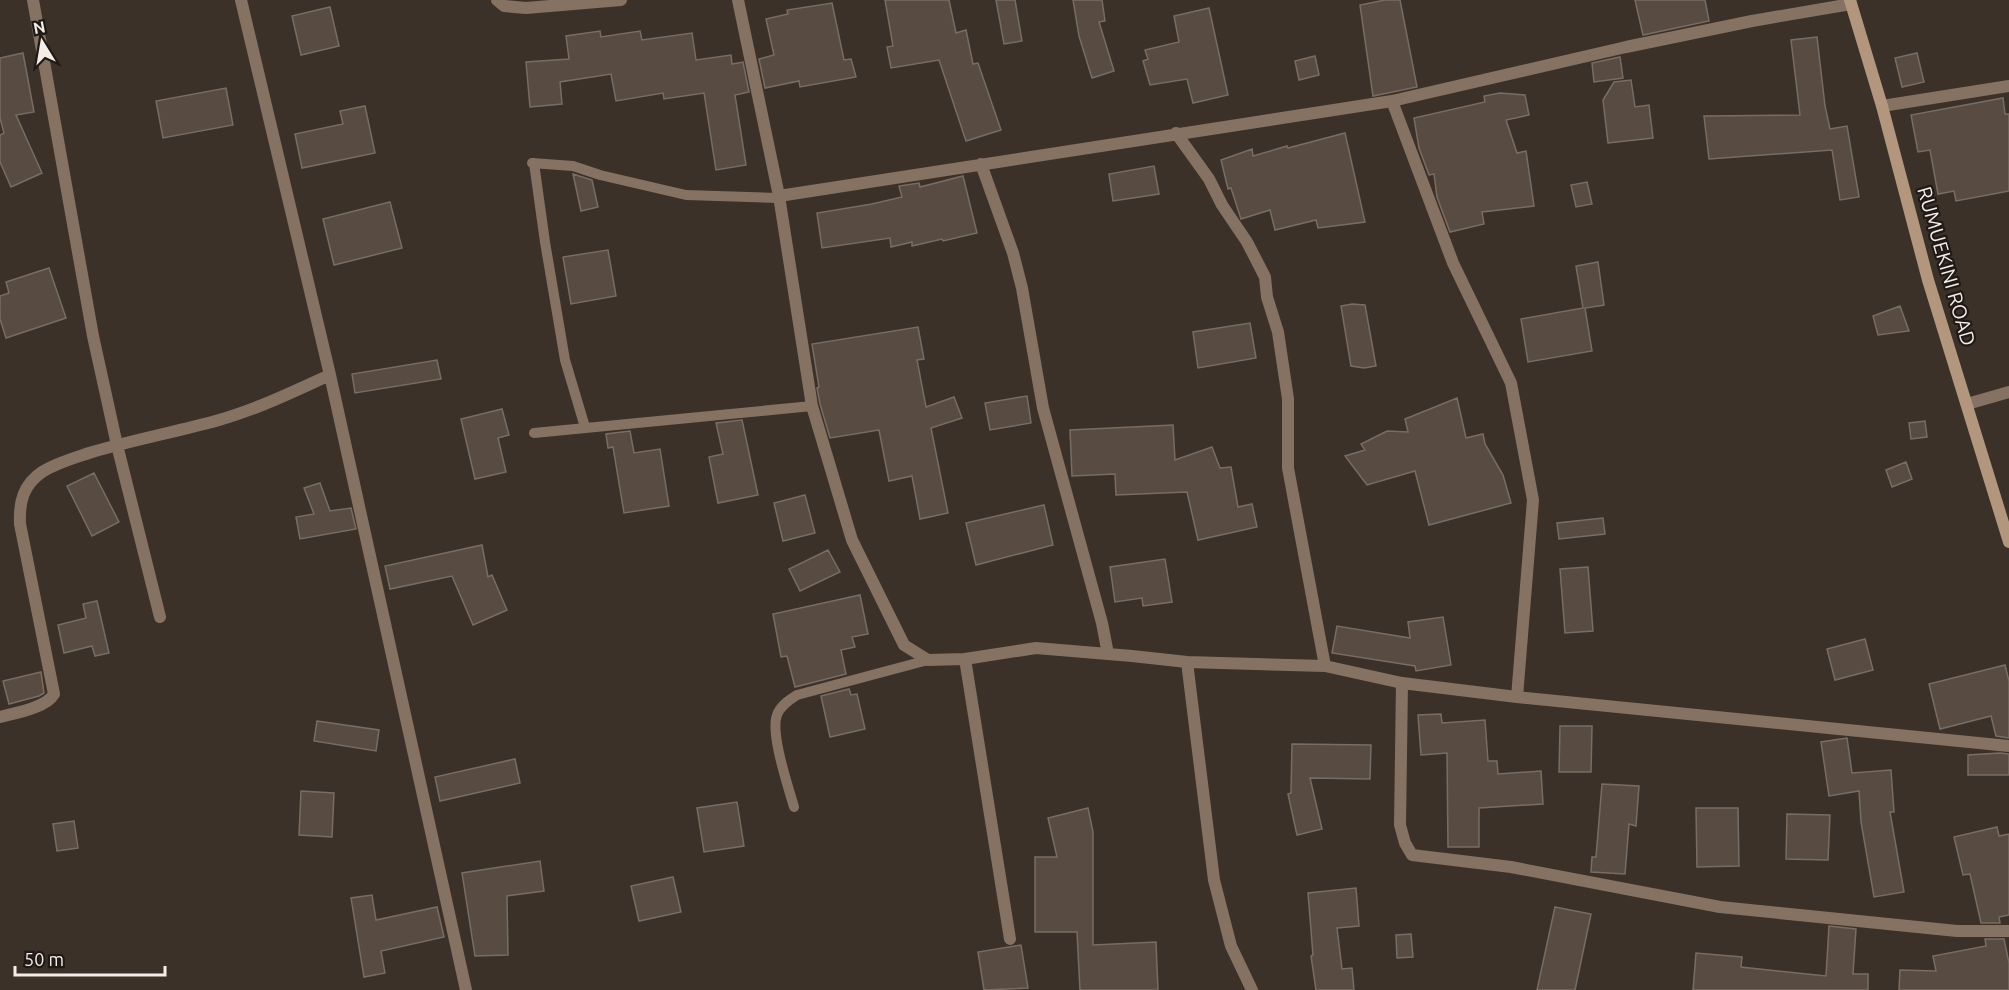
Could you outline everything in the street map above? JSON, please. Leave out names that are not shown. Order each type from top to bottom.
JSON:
[{"type":"street","points":[[33,0],[89,315],[117,445],[160,618]]},
{"type":"street","points":[[241,0],[330,375],[466,990]]},
{"type":"street","points":[[497,0],[504,6],[526,8],[621,0]]},
{"type":"street","points":[[738,0],[779,197],[812,406],[852,540],[904,645],[928,660],[966,659],[1036,648],[1187,662],[1325,666],[1402,683],[1517,697],[2009,746]]},
{"type":"street","points":[[779,197],[1176,133],[1392,101],[1626,47],[1851,2]]},
{"type":"street","name":"RUMUEKINI ROAD","points":[[1851,2],[1882,106],[1928,280],[2009,542]]},
{"type":"street","points":[[1882,106],[2009,86]]},
{"type":"street","points":[[1392,101],[1453,263],[1511,383],[1533,500],[1517,697]]},
{"type":"street","points":[[1176,133],[1209,179],[1265,277],[1278,332],[1288,399],[1288,468],[1325,666]]},
{"type":"street","points":[[981,164],[1013,252],[1022,288],[1043,408],[1102,623],[1108,654]]},
{"type":"street","points":[[0,717],[31,709],[53,698],[54,694],[21,524],[19,507],[28,484],[42,472],[70,459],[220,420],[264,405],[330,375]]},
{"type":"street","points":[[1967,404],[2009,392]]},
{"type":"street","points":[[966,659],[1010,939]]},
{"type":"street","points":[[1187,662],[1214,880],[1231,946],[1252,990]]},
{"type":"street","points":[[1402,683],[1400,825],[1405,843],[1412,855],[1510,867],[1720,907],[1957,930],[2009,931]]},
{"type":"lane","points":[[585,427],[565,360],[533,163],[573,166],[600,175],[686,195],[779,197]]},
{"type":"lane","points":[[534,433],[812,406]]},
{"type":"lane","points":[[794,807],[775,729],[777,713],[786,702],[796,695],[928,660]]},
{"type":"building","points":[[885,0],[949,0],[956,33],[966,30],[973,64],[978,63],[1001,130],[966,141],[939,60],[891,68],[887,47],[893,46]]},
{"type":"building","points":[[996,0],[1015,0],[1022,41],[1004,44]]},
{"type":"building","points":[[1073,0],[1102,0],[1105,21],[1099,22],[1114,71],[1092,78],[1079,36]]},
{"type":"building","points":[[1385,0],[1400,0],[1417,87],[1373,96],[1360,5]]},
{"type":"building","points":[[1635,0],[1705,0],[1709,21],[1643,35]]},
{"type":"building","points":[[832,3],[844,60],[851,59],[856,77],[800,87],[799,81],[765,88],[759,59],[774,55],[766,19],[788,14],[787,10]]},
{"type":"building","points":[[330,7],[339,46],[301,55],[292,16]]},
{"type":"building","points":[[1209,8],[1228,95],[1193,103],[1187,79],[1150,85],[1143,61],[1148,59],[1145,50],[1179,42],[1174,16]]},
{"type":"building","points":[[600,31],[601,37],[640,31],[642,40],[692,33],[696,60],[731,55],[732,64],[743,62],[749,92],[735,95],[746,165],[716,170],[704,93],[664,99],[663,93],[616,101],[611,74],[560,82],[562,104],[530,107],[526,62],[569,59],[566,36]]},
{"type":"building","points":[[1817,37],[1830,129],[1847,126],[1859,197],[1840,200],[1832,150],[1709,159],[1704,116],[1800,115],[1791,40]]},
{"type":"building","points":[[23,53],[34,112],[16,115],[42,173],[11,187],[0,162],[0,135],[4,133],[0,118],[0,58]]},
{"type":"building","points":[[1917,53],[1924,82],[1902,87],[1895,58]]},
{"type":"building","points":[[1315,56],[1319,75],[1299,80],[1295,61]]},
{"type":"building","points":[[1620,57],[1623,78],[1594,82],[1592,63]]},
{"type":"building","points":[[1631,80],[1635,107],[1649,105],[1653,138],[1608,143],[1603,100],[1614,82]]},
{"type":"building","points":[[226,88],[233,125],[163,138],[156,101]]},
{"type":"building","points":[[1500,93],[1525,95],[1529,115],[1506,120],[1517,153],[1526,151],[1534,206],[1482,212],[1484,224],[1450,232],[1437,197],[1434,174],[1429,175],[1419,148],[1414,118],[1485,102],[1484,96]]},
{"type":"building","points":[[2003,98],[2005,114],[2009,114],[2009,191],[1956,201],[1954,191],[1938,194],[1930,150],[1918,152],[1911,115]]},
{"type":"building","points":[[365,106],[375,153],[302,168],[295,134],[343,124],[340,111]]},
{"type":"building","points":[[1345,133],[1365,222],[1318,228],[1316,220],[1275,230],[1270,210],[1241,219],[1231,188],[1228,189],[1221,160],[1252,149],[1253,156]]},
{"type":"building","points":[[1154,166],[1159,194],[1113,201],[1109,174]]},
{"type":"building","points":[[573,174],[592,180],[598,207],[581,211]]},
{"type":"building","points":[[963,176],[977,233],[912,246],[912,242],[891,247],[890,238],[822,248],[817,213],[902,197],[899,186],[919,183],[920,187]]},
{"type":"building","points":[[1587,182],[1592,204],[1576,207],[1571,185]]},
{"type":"building","points":[[390,202],[402,248],[334,265],[323,219]]},
{"type":"building","points":[[608,250],[616,296],[571,304],[563,257]]},
{"type":"building","points":[[1598,262],[1604,305],[1585,308],[1592,351],[1528,362],[1521,319],[1583,308],[1576,266]]},
{"type":"building","points":[[49,268],[66,318],[6,338],[0,319],[0,296],[9,293],[6,282]]},
{"type":"building","points":[[1365,305],[1376,366],[1364,368],[1351,366],[1341,306]]},
{"type":"building","points":[[1900,306],[1909,331],[1878,335],[1873,316]]},
{"type":"building","points":[[1250,323],[1256,358],[1198,368],[1193,332]]},
{"type":"building","points":[[918,327],[924,359],[917,360],[926,407],[954,397],[962,418],[931,428],[948,513],[920,519],[912,476],[889,481],[879,430],[830,438],[820,404],[812,344]]},
{"type":"building","points":[[437,360],[441,379],[355,393],[352,374]]},
{"type":"building","points":[[1027,396],[1031,423],[990,430],[985,403]]},
{"type":"building","points":[[1457,398],[1466,438],[1483,434],[1485,444],[1503,475],[1511,503],[1429,525],[1415,471],[1367,485],[1345,456],[1365,450],[1361,444],[1387,431],[1408,432],[1405,419]]},
{"type":"building","points":[[502,409],[509,435],[498,438],[506,472],[475,479],[461,419]]},
{"type":"building","points":[[742,420],[758,495],[718,503],[709,457],[723,454],[716,423]]},
{"type":"building","points":[[1925,421],[1927,437],[1911,439],[1909,423]]},
{"type":"building","points":[[1173,425],[1175,460],[1212,447],[1220,468],[1231,467],[1238,507],[1252,504],[1257,527],[1198,540],[1187,492],[1116,495],[1115,474],[1072,476],[1070,430]]},
{"type":"building","points":[[630,431],[634,453],[660,449],[669,506],[624,513],[613,447],[608,448],[606,434]]},
{"type":"building","points":[[1906,462],[1912,479],[1892,487],[1886,470]]},
{"type":"building","points":[[94,473],[119,522],[92,536],[67,486]]},
{"type":"building","points":[[320,483],[330,511],[351,508],[356,529],[300,539],[296,517],[314,514],[304,488]]},
{"type":"building","points":[[805,495],[815,533],[783,541],[774,503]]},
{"type":"building","points":[[1044,505],[1053,545],[976,565],[966,523]]},
{"type":"building","points":[[1603,518],[1605,534],[1559,539],[1557,523]]},
{"type":"building","points":[[482,545],[488,577],[492,575],[507,610],[473,625],[452,576],[390,589],[385,566]]},
{"type":"building","points":[[828,550],[840,572],[800,591],[789,569]]},
{"type":"building","points":[[1165,559],[1172,602],[1143,606],[1142,598],[1115,602],[1110,567]]},
{"type":"building","points":[[1588,567],[1593,631],[1565,633],[1560,569]]},
{"type":"building","points":[[860,595],[868,634],[852,637],[855,647],[841,650],[846,674],[795,687],[787,656],[781,657],[773,614]]},
{"type":"building","points":[[97,601],[109,653],[95,656],[92,646],[64,653],[58,625],[86,618],[83,604]]},
{"type":"building","points":[[1443,617],[1451,665],[1416,671],[1415,666],[1332,653],[1337,626],[1410,638],[1408,622]]},
{"type":"building","points":[[1865,639],[1873,670],[1835,680],[1827,649]]},
{"type":"building","points":[[2005,665],[2009,681],[2009,738],[1996,736],[1991,716],[1940,729],[1929,684]]},
{"type":"building","points":[[41,672],[44,693],[9,704],[3,681]]},
{"type":"building","points":[[849,689],[851,695],[857,694],[865,729],[830,737],[821,696]]},
{"type":"building","points":[[1441,714],[1442,723],[1485,720],[1488,761],[1497,761],[1498,774],[1541,771],[1543,804],[1479,808],[1479,847],[1448,847],[1447,753],[1421,755],[1418,715]]},
{"type":"building","points":[[317,721],[379,730],[376,751],[314,741]]},
{"type":"building","points":[[1560,726],[1592,726],[1591,772],[1559,772]]},
{"type":"building","points":[[1847,738],[1852,773],[1891,770],[1894,812],[1890,812],[1904,892],[1874,897],[1861,822],[1859,791],[1829,796],[1821,742]]},
{"type":"building","points":[[1292,744],[1371,745],[1370,779],[1310,778],[1322,829],[1297,835],[1288,794],[1291,793]]},
{"type":"building","points":[[2009,754],[2009,775],[1968,775],[1968,755]]},
{"type":"building","points":[[515,759],[520,783],[440,801],[435,777]]},
{"type":"building","points":[[1602,784],[1639,786],[1636,826],[1629,824],[1625,874],[1591,872],[1592,857],[1596,857]]},
{"type":"building","points":[[301,791],[334,793],[332,837],[299,835]]},
{"type":"building","points":[[737,802],[744,846],[704,852],[697,808]]},
{"type":"building","points":[[1088,808],[1093,832],[1093,945],[1156,942],[1158,990],[1080,990],[1077,932],[1035,932],[1035,857],[1057,857],[1048,818]]},
{"type":"building","points":[[1696,808],[1738,808],[1739,866],[1697,867]]},
{"type":"building","points":[[1787,814],[1830,815],[1828,860],[1786,859]]},
{"type":"building","points":[[74,821],[78,848],[57,851],[53,824]]},
{"type":"building","points":[[1997,827],[1999,836],[2009,834],[2009,915],[1999,917],[2000,923],[1981,923],[1970,874],[1963,875],[1954,837]]},
{"type":"building","points":[[540,861],[544,891],[507,896],[508,955],[475,956],[462,873]]},
{"type":"building","points":[[673,877],[681,912],[639,921],[631,886]]},
{"type":"building","points":[[1356,888],[1359,926],[1337,928],[1342,969],[1352,968],[1354,990],[1316,990],[1311,956],[1313,955],[1308,893]]},
{"type":"building","points":[[372,895],[376,920],[437,907],[444,937],[381,951],[385,973],[364,977],[351,898]]},
{"type":"building","points":[[1555,907],[1591,914],[1575,990],[1537,990]]},
{"type":"building","points":[[1829,926],[1856,929],[1853,974],[1868,974],[1868,990],[1693,990],[1696,953],[1742,957],[1741,967],[1826,976]]},
{"type":"building","points":[[1411,934],[1413,957],[1397,958],[1396,935]]},
{"type":"building","points":[[1985,939],[2004,939],[2009,963],[2009,990],[1899,990],[1900,970],[1936,971],[1933,956],[1986,946]]},
{"type":"building","points":[[1021,945],[1028,988],[984,990],[978,952]]}]
